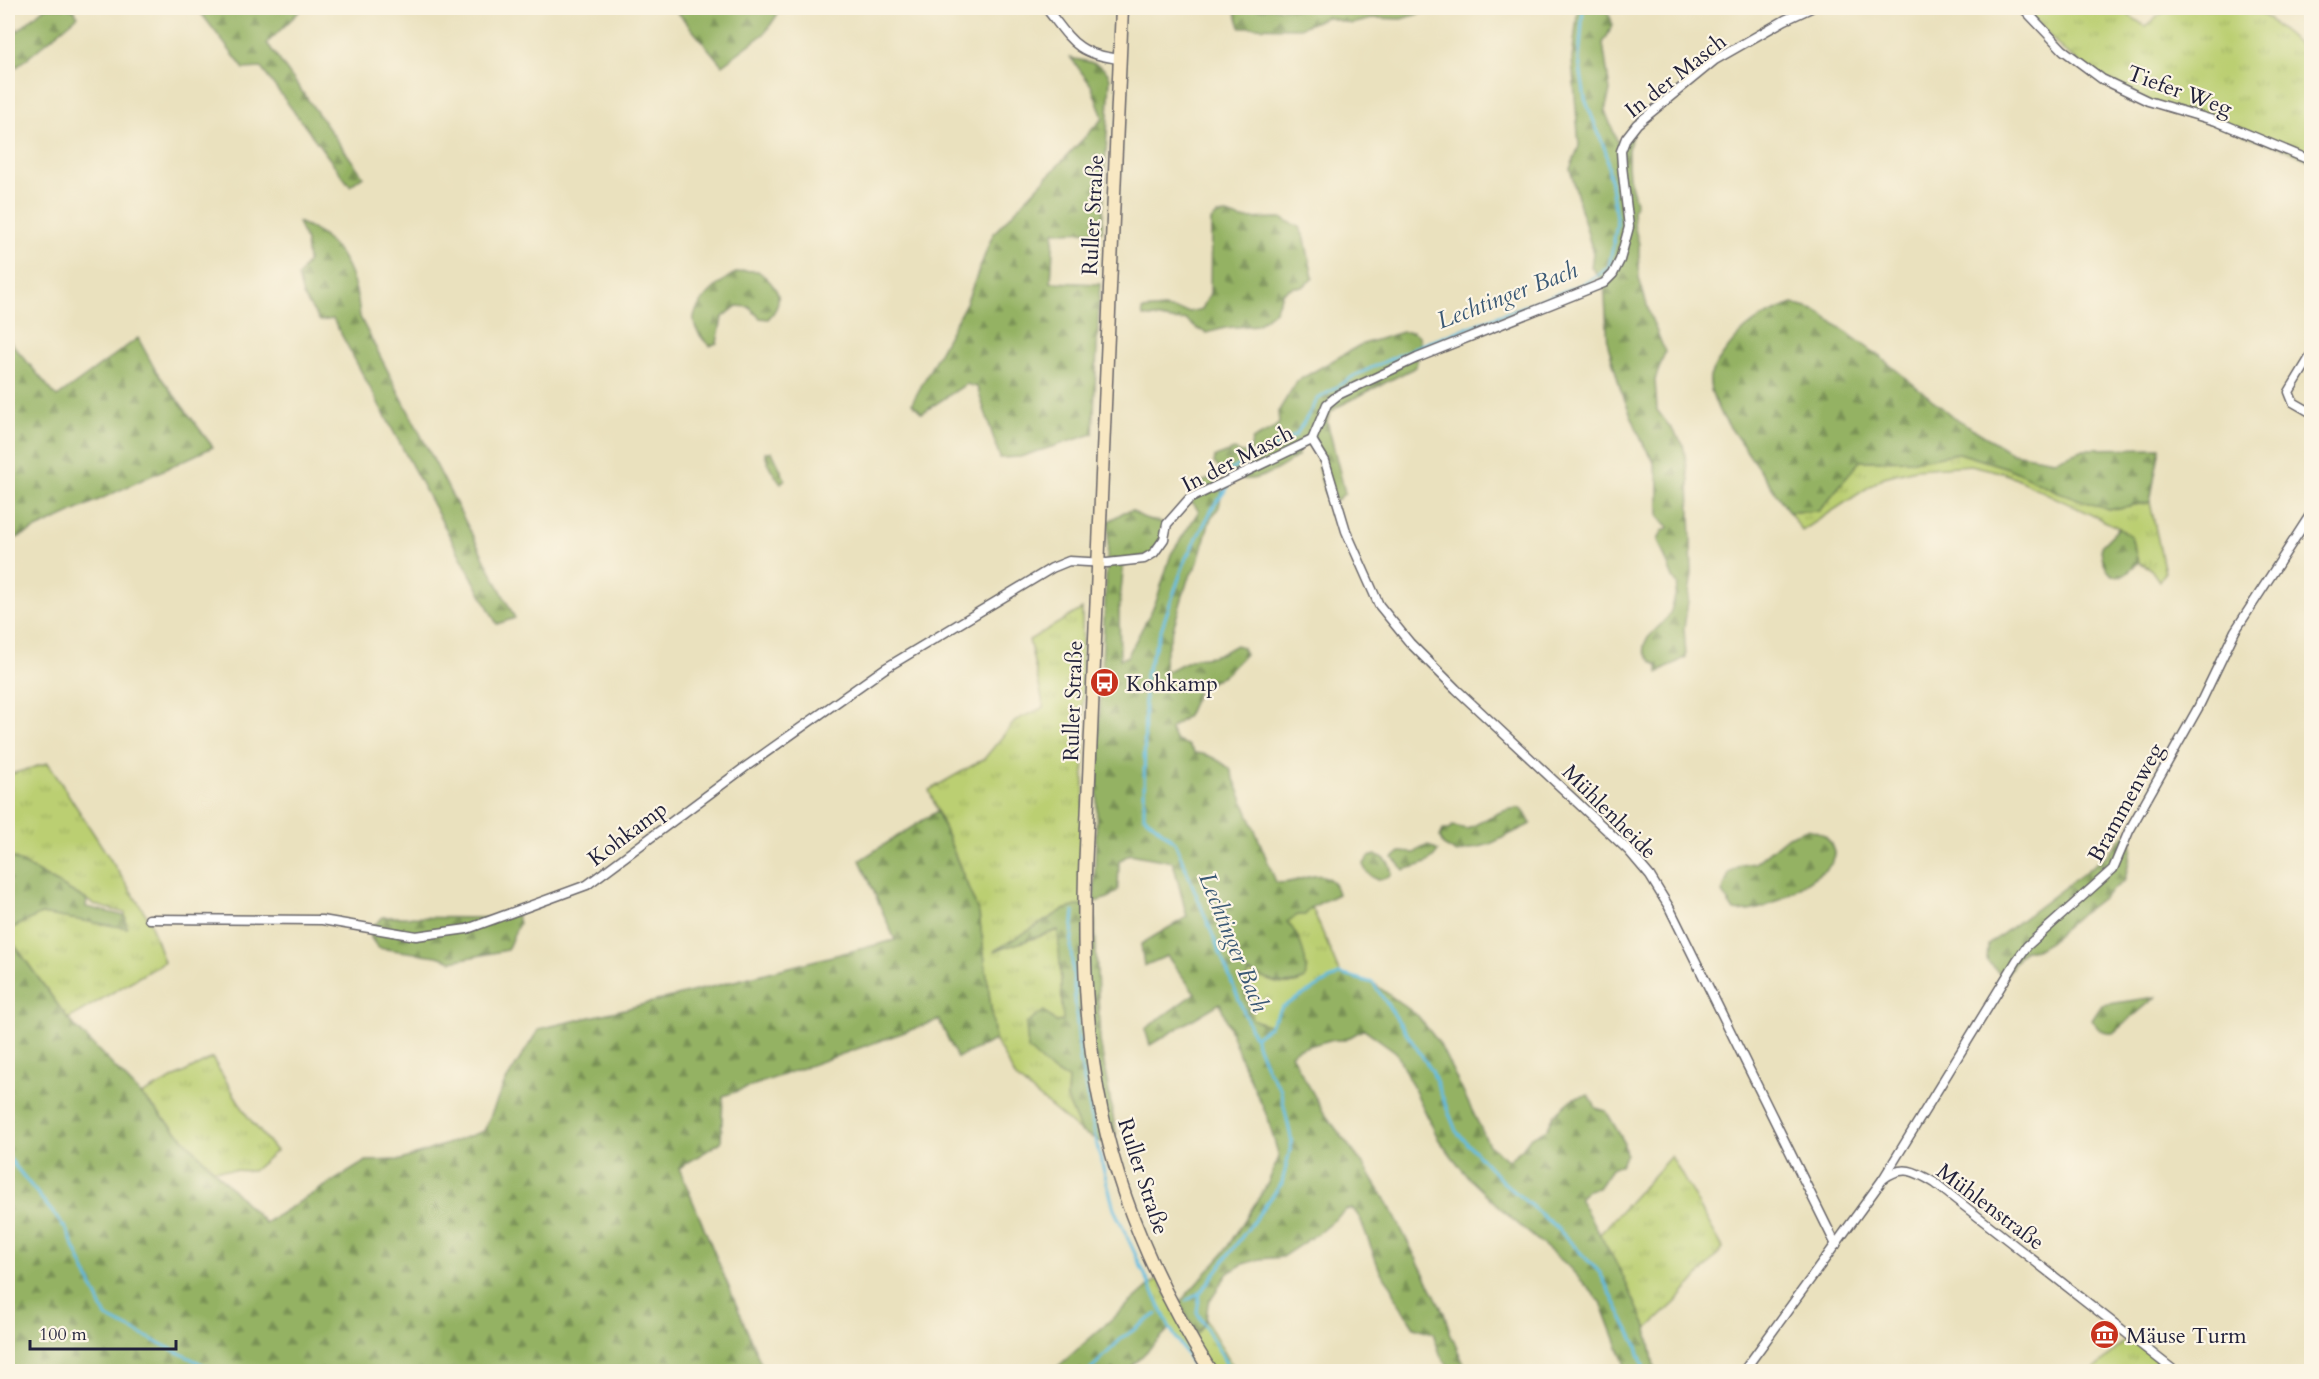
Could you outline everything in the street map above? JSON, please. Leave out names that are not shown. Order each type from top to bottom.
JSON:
[{"type":"main road","name":"Ruller Straße","points":[[1122,8],[1084,904],[1086,992],[1095,1079],[1110,1146],[1137,1226],[1169,1301],[1210,1371]]},
{"type":"street","points":[[1046,8],[1065,32],[1086,52],[1098,57],[1120,59]]},
{"type":"street","name":"In der Masch","points":[[1097,562],[1144,559],[1154,553],[1164,539],[1167,524],[1189,499],[1312,440],[1327,404],[1338,395],[1417,358],[1604,283],[1613,274],[1620,260],[1629,227],[1621,152],[1626,138],[1636,124],[1715,60],[1785,20],[1811,8]]},
{"type":"street","name":"Tiefer Weg","points":[[2023,8],[2063,50],[2102,79],[2148,101],[2216,121],[2312,161]]},
{"type":"street","points":[[2312,354],[2289,392],[2293,402],[2312,413]]},
{"type":"street","name":"Mühlenheide","points":[[1312,440],[1325,461],[1346,531],[1379,605],[1425,658],[1611,833],[1650,876],[1670,907],[1836,1245]]},
{"type":"street","name":"Brammenweg","points":[[1883,1179],[2027,946],[2113,869],[2129,831],[2198,708],[2235,631],[2312,512]]},
{"type":"street","name":"Kohkamp","points":[[149,919],[322,920],[416,936],[467,929],[587,885],[744,768],[884,669],[1052,568],[1069,561],[1097,562]]},
{"type":"street","name":"Mühlenstraße","points":[[1883,1179],[1894,1171],[1906,1170],[1935,1183],[2176,1371]]},
{"type":"street","points":[[1743,1371],[1883,1179]]},
{"type":"green space","points":[[44,8],[72,8],[78,16],[17,67],[8,54],[8,15],[18,31]]},
{"type":"green space","points":[[197,8],[303,8],[267,43],[363,176],[350,186],[261,68],[244,69]]},
{"type":"green space","points":[[674,8],[782,8],[765,33],[722,65]]},
{"type":"green space","points":[[1234,8],[1430,8],[1429,11],[1401,19],[1376,18],[1352,24],[1326,17],[1300,28],[1240,27]]},
{"type":"green space","points":[[1578,8],[1605,8],[1611,18],[1612,26],[1603,43],[1610,91],[1605,111],[1621,150],[1637,124],[1628,149],[1628,164],[1636,202],[1633,210],[1639,244],[1639,278],[1650,315],[1665,352],[1655,380],[1657,410],[1683,444],[1689,480],[1692,574],[1684,628],[1686,657],[1658,673],[1658,666],[1648,658],[1644,650],[1645,644],[1648,637],[1670,613],[1678,585],[1658,540],[1662,531],[1669,527],[1659,517],[1659,482],[1653,460],[1643,444],[1621,391],[1608,345],[1604,283],[1591,267],[1593,253],[1570,169],[1579,146],[1572,59]]},
{"type":"green space","points":[[2023,8],[2118,8],[2145,26],[2169,8],[2255,8],[2311,54],[2311,161],[2282,148],[2148,101],[2106,81],[2063,50]]},
{"type":"green space","points":[[1071,58],[1099,66],[1110,78],[1102,231],[1054,232],[1051,282],[1100,284],[1093,434],[1020,457],[1000,458],[977,387],[966,384],[922,413],[912,403],[967,301],[993,234],[1103,118],[1091,85]]},
{"type":"green space","points":[[1227,214],[1241,219],[1281,218],[1299,227],[1305,239],[1313,278],[1303,287],[1293,287],[1283,292],[1275,311],[1257,325],[1225,328],[1207,333],[1186,320],[1143,317],[1142,310],[1164,308],[1189,312],[1202,309],[1210,293],[1211,221],[1217,215]]},
{"type":"green space","points":[[298,222],[325,238],[344,259],[355,286],[360,317],[515,618],[497,624],[333,319],[320,321],[303,296],[298,277],[308,261],[306,242]]},
{"type":"green space","points":[[743,271],[758,271],[770,282],[777,293],[778,299],[774,312],[768,319],[760,318],[749,307],[737,306],[722,318],[717,343],[710,346],[700,336],[694,322],[694,315],[703,300],[725,279]]},
{"type":"green space","points":[[1793,304],[1817,311],[1879,356],[1952,416],[2012,453],[2055,460],[2084,449],[2160,448],[2150,502],[2108,510],[2056,491],[2008,468],[1959,453],[1918,460],[1860,461],[1819,511],[1789,512],[1720,413],[1712,395],[1710,381],[1711,374],[1737,337],[1761,318]]},
{"type":"green space","points":[[1402,332],[1413,332],[1419,336],[1416,367],[1339,406],[1331,412],[1327,421],[1345,493],[1337,500],[1325,493],[1318,468],[1325,461],[1312,440],[1298,447],[1298,456],[1288,463],[1256,478],[1235,477],[1214,463],[1215,457],[1234,450],[1250,453],[1252,440],[1275,428],[1279,423],[1278,412],[1297,381],[1360,345]]},
{"type":"green space","points":[[138,338],[156,371],[213,447],[8,542],[8,339],[57,397]]},
{"type":"green space","points":[[765,452],[772,452],[785,479],[781,483],[771,469]]},
{"type":"green space","points":[[1959,453],[2008,468],[2108,510],[2150,502],[2165,573],[2159,581],[2150,568],[2138,562],[2131,536],[2119,528],[2004,473],[1971,465],[1915,469],[1884,477],[1802,531],[1789,512],[1819,511],[1859,461],[1918,460]]},
{"type":"green space","points":[[1220,479],[1222,492],[1219,507],[1210,520],[1197,565],[1188,579],[1164,659],[1165,672],[1195,658],[1222,653],[1236,645],[1243,647],[1245,654],[1227,673],[1199,689],[1187,716],[1170,729],[1176,741],[1188,745],[1195,753],[1214,758],[1230,769],[1276,882],[1284,883],[1311,876],[1327,877],[1338,894],[1312,907],[1305,915],[1297,915],[1287,922],[1296,934],[1302,949],[1306,964],[1305,979],[1283,984],[1249,972],[1245,995],[1252,1019],[1270,1026],[1282,1007],[1340,974],[1373,983],[1418,1016],[1439,1043],[1489,1145],[1508,1160],[1522,1149],[1530,1138],[1547,1129],[1554,1115],[1574,1098],[1589,1095],[1596,1108],[1606,1111],[1623,1140],[1626,1154],[1620,1165],[1611,1169],[1598,1188],[1588,1190],[1579,1198],[1620,1270],[1647,1329],[1655,1371],[1627,1371],[1601,1302],[1566,1264],[1512,1219],[1469,1178],[1439,1140],[1396,1052],[1364,1029],[1345,1040],[1330,1040],[1298,1049],[1291,1054],[1324,1113],[1365,1167],[1391,1209],[1444,1313],[1467,1371],[1452,1371],[1441,1357],[1433,1333],[1414,1327],[1397,1301],[1392,1287],[1380,1271],[1360,1218],[1353,1209],[1346,1210],[1321,1231],[1282,1257],[1260,1259],[1243,1264],[1228,1273],[1208,1303],[1206,1320],[1197,1334],[1180,1302],[1223,1254],[1267,1185],[1279,1157],[1267,1116],[1242,1062],[1220,1003],[1150,1045],[1145,1029],[1195,993],[1167,956],[1144,966],[1141,944],[1187,917],[1173,862],[1130,854],[1119,861],[1118,890],[1108,898],[1094,902],[1100,1041],[1116,1134],[1110,1146],[1081,1132],[1067,1099],[1068,1079],[1051,1070],[1028,1049],[1026,1024],[1044,1011],[1056,1022],[1063,1021],[1058,930],[994,951],[1063,910],[1094,901],[1109,521],[1132,510],[1144,518],[1167,524],[1154,553],[1124,562],[1119,610],[1120,659],[1127,657],[1156,602],[1171,554],[1199,511],[1189,499],[1193,490],[1206,480]]},
{"type":"green space","points":[[2119,528],[2131,536],[2138,562],[2128,573],[2118,577],[2106,568],[2101,546]]},
{"type":"green space","points":[[1082,609],[1085,904],[1063,910],[998,950],[1059,930],[1063,1021],[1056,1022],[1051,1070],[1068,1079],[1067,1099],[1081,1132],[1016,1078],[995,1040],[979,914],[929,790],[984,759],[1016,720],[1044,707],[1029,640]]},
{"type":"green space","points":[[48,763],[149,919],[164,962],[68,1019],[8,936],[8,930],[41,914],[127,927],[125,913],[95,905],[8,855],[8,775]]},
{"type":"green space","points":[[1519,808],[1531,824],[1490,844],[1457,853],[1443,845],[1440,837],[1443,830],[1449,830],[1452,826],[1467,829],[1498,813]]},
{"type":"green space","points":[[937,811],[979,914],[995,1040],[957,1058],[939,1020],[723,1096],[721,1142],[679,1168],[764,1371],[8,1371],[8,936],[68,1019],[265,1223],[366,1161],[401,1160],[484,1131],[504,1084],[539,1029],[895,940],[860,860]]},
{"type":"green space","points":[[1807,829],[1819,832],[1829,839],[1835,855],[1832,863],[1825,870],[1770,904],[1758,909],[1734,911],[1722,893],[1729,873],[1741,865],[1755,863],[1788,836]]},
{"type":"green space","points":[[2129,831],[2132,848],[2125,880],[2071,922],[2050,942],[2036,950],[2024,950],[2004,978],[1987,961],[1988,945],[2106,856]]},
{"type":"green space","points":[[1428,845],[1438,851],[1424,864],[1404,870],[1393,858],[1400,852],[1415,853]]},
{"type":"green space","points":[[8,855],[87,900],[86,907],[125,916],[127,928],[41,914],[8,930]]},
{"type":"green space","points":[[1376,855],[1387,862],[1392,874],[1379,879],[1369,874],[1363,865],[1369,857]]},
{"type":"green space","points":[[1312,907],[1340,974],[1282,1007],[1269,1027],[1252,1020],[1245,995],[1249,972],[1283,984],[1305,979],[1287,922]]},
{"type":"green space","points":[[515,911],[519,923],[507,950],[452,961],[437,956],[378,948],[371,938],[371,928],[383,917],[496,918]]},
{"type":"green space","points":[[2156,997],[2113,1033],[2101,1031],[2092,1020],[2102,1005]]},
{"type":"green space","points":[[212,1058],[248,1117],[276,1151],[253,1171],[213,1169],[141,1095]]},
{"type":"green space","points":[[1671,1156],[1723,1248],[1676,1302],[1647,1329],[1620,1270],[1599,1235]]},
{"type":"green space","points":[[1159,1279],[1169,1301],[1180,1302],[1197,1333],[1206,1320],[1235,1371],[1197,1371],[1170,1328],[1150,1285]]},
{"type":"green space","points":[[1150,1285],[1170,1328],[1127,1371],[1053,1371]]},
{"type":"green space","points":[[2130,1336],[2177,1372],[2092,1372]]},
{"type":"waterway","name":"Lechtinger Bach","points":[[1227,472],[1296,435],[1318,399],[1354,376],[1414,348],[1588,282],[1609,267],[1617,224],[1606,152],[1585,99],[1579,60],[1583,8]]},
{"type":"waterway","name":"Lechtinger Bach","points":[[1186,1301],[1200,1293],[1282,1183],[1292,1142],[1280,1088],[1267,1069],[1175,842],[1144,816],[1145,676],[1186,558],[1215,504],[1228,487]]},
{"type":"waterway","points":[[1074,912],[1071,949],[1080,1060],[1097,1145],[1114,1209],[1170,1328],[1197,1372]]},
{"type":"waterway","name":"Lechtinger Bach","points":[[1255,1037],[1269,1027],[1282,1007],[1340,974],[1373,983],[1432,1071],[1456,1131],[1502,1181],[1558,1229],[1600,1273],[1636,1344],[1645,1372]]},
{"type":"waterway","points":[[8,1157],[66,1229],[106,1317],[218,1372]]},
{"type":"waterway","points":[[1200,1293],[1197,1312],[1231,1372]]},
{"type":"waterway","points":[[1088,1372],[1122,1338],[1157,1314]]},
{"type":"place","name":"Kohkamp","points":[[1105,683]]},
{"type":"place","name":"Mäuse Turm","points":[[2105,1335]]}]
